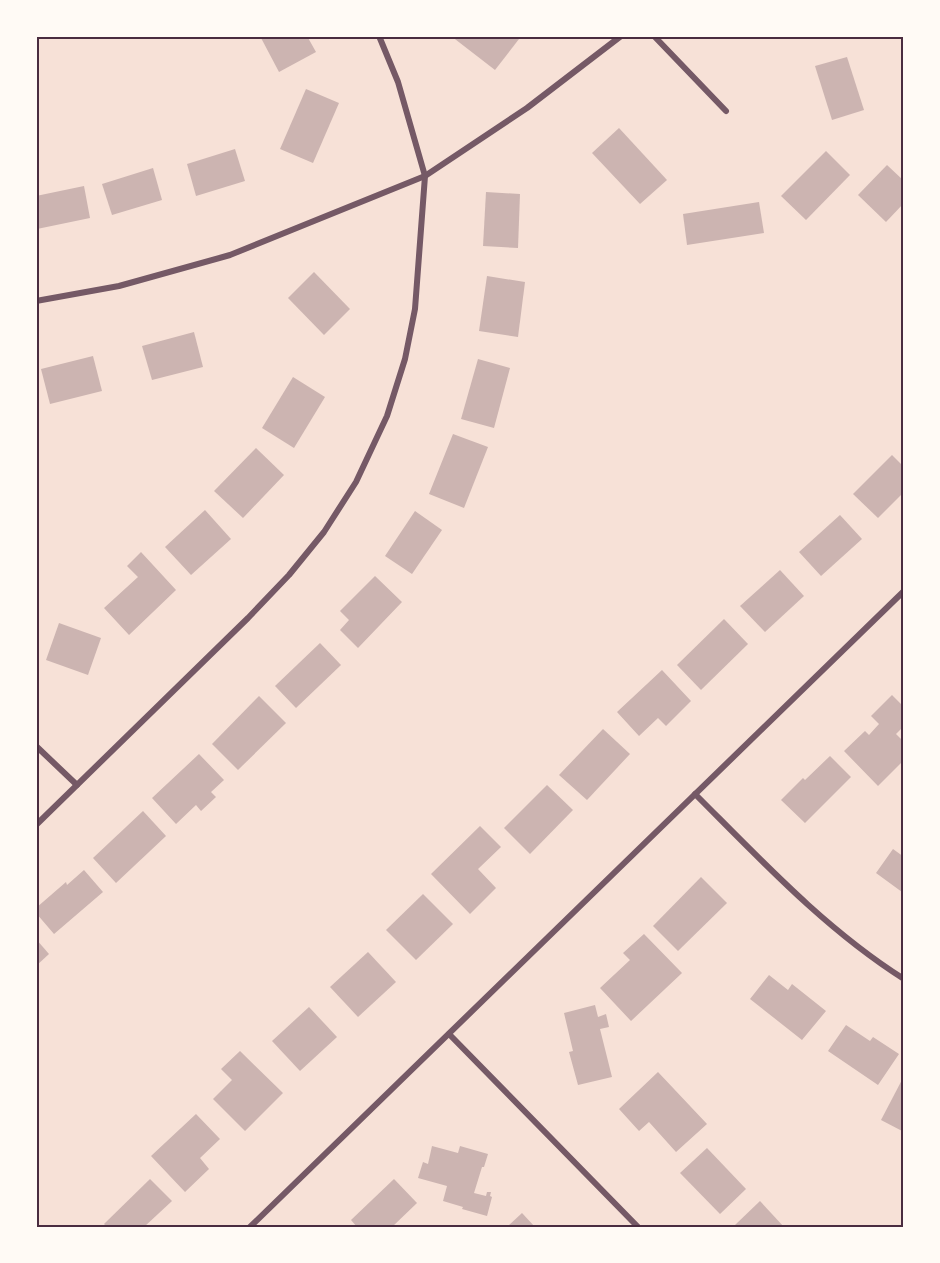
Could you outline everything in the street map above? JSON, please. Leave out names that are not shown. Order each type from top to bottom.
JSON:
[{"type":"street","points":[[36,825],[289,575],[324,532],[356,482],[387,416],[405,359],[414,309],[425,176],[398,82],[379,36]]},
{"type":"street","points":[[36,301],[118,286],[230,255],[425,176],[527,108],[621,36]]},
{"type":"street","points":[[654,36],[726,111]]},
{"type":"street","points":[[250,1227],[904,591]]},
{"type":"street","points":[[36,746],[77,785]]},
{"type":"street","points":[[695,794],[807,905],[875,961],[904,979]]},
{"type":"street","points":[[450,1034],[638,1227]]},
{"type":"building","points":[[260,36],[307,36],[316,52],[279,72]]},
{"type":"building","points":[[451,36],[515,36],[519,39],[495,70]]},
{"type":"building","points":[[847,57],[864,110],[832,120],[815,66]]},
{"type":"building","points":[[306,89],[339,103],[313,163],[280,149]]},
{"type":"building","points":[[619,128],[667,180],[640,204],[592,153]]},
{"type":"building","points":[[235,149],[245,181],[196,196],[187,164]]},
{"type":"building","points":[[826,151],[850,175],[806,220],[781,196]]},
{"type":"building","points":[[887,165],[904,181],[904,203],[886,222],[858,195]]},
{"type":"building","points":[[153,168],[162,200],[112,215],[102,184]]},
{"type":"building","points":[[84,186],[90,218],[37,229],[36,196]]},
{"type":"building","points":[[486,192],[520,194],[518,248],[483,246]]},
{"type":"building","points":[[759,202],[764,233],[687,245],[683,214]]},
{"type":"building","points":[[314,272],[350,309],[324,335],[288,298]]},
{"type":"building","points":[[487,276],[525,282],[518,337],[479,331]]},
{"type":"building","points":[[194,332],[203,367],[152,380],[142,346]]},
{"type":"building","points":[[93,356],[102,391],[50,404],[41,369]]},
{"type":"building","points":[[478,359],[510,368],[494,428],[461,419]]},
{"type":"building","points":[[293,377],[325,397],[294,448],[262,428]]},
{"type":"building","points":[[453,434],[488,447],[464,508],[429,494]]},
{"type":"building","points":[[256,448],[284,475],[243,518],[214,491]]},
{"type":"building","points":[[892,455],[904,467],[904,492],[878,518],[853,494]]},
{"type":"building","points":[[205,510],[231,539],[191,575],[165,547]]},
{"type":"building","points":[[415,511],[442,530],[412,574],[385,556]]},
{"type":"building","points":[[840,515],[862,539],[821,576],[799,552]]},
{"type":"building","points":[[141,552],[176,590],[129,635],[104,608],[138,577],[127,566]]},
{"type":"building","points":[[780,570],[804,596],[765,632],[740,606]]},
{"type":"building","points":[[375,576],[402,602],[358,648],[340,630],[349,620],[340,611]]},
{"type":"building","points":[[724,619],[748,644],[701,690],[677,665]]},
{"type":"building","points":[[59,623],[101,638],[88,675],[46,660]]},
{"type":"building","points":[[320,643],[341,665],[296,708],[275,686]]},
{"type":"building","points":[[662,670],[691,701],[666,726],[658,718],[639,736],[617,712]]},
{"type":"building","points":[[892,695],[904,707],[904,726],[896,734],[904,742],[904,760],[878,786],[844,751],[865,731],[869,735],[879,724],[871,716]]},
{"type":"building","points":[[259,696],[286,723],[238,770],[212,744]]},
{"type":"building","points":[[603,729],[630,754],[587,800],[559,775]]},
{"type":"building","points":[[199,754],[224,780],[211,792],[216,797],[201,811],[196,805],[176,824],[152,798]]},
{"type":"building","points":[[830,756],[851,777],[805,823],[781,800]]},
{"type":"building","points":[[547,785],[573,810],[530,854],[504,828]]},
{"type":"building","points":[[143,811],[166,836],[116,883],[93,858]]},
{"type":"building","points":[[480,826],[501,847],[478,869],[496,888],[470,914],[431,874]]},
{"type":"building","points":[[893,849],[904,857],[904,897],[901,895],[902,892],[876,873]]},
{"type":"building","points":[[84,870],[103,892],[54,934],[36,913],[36,908]]},
{"type":"building","points":[[701,877],[727,903],[678,951],[653,926]]},
{"type":"building","points":[[423,894],[453,924],[416,960],[386,930]]},
{"type":"building","points":[[644,934],[682,973],[631,1021],[600,988],[630,960],[623,953]]},
{"type":"building","points":[[36,939],[49,954],[36,966]]},
{"type":"building","points":[[368,952],[396,982],[358,1017],[330,987]]},
{"type":"building","points":[[769,975],[788,990],[792,984],[826,1011],[802,1040],[750,999]]},
{"type":"building","points":[[595,1005],[598,1017],[606,1014],[609,1027],[600,1029],[612,1077],[578,1085],[569,1052],[573,1051],[564,1013]]},
{"type":"building","points":[[309,1007],[337,1037],[300,1071],[272,1041]]},
{"type":"building","points":[[846,1025],[870,1041],[873,1037],[899,1054],[878,1085],[828,1051]]},
{"type":"building","points":[[240,1051],[283,1093],[245,1131],[213,1099],[232,1080],[221,1069]]},
{"type":"building","points":[[658,1072],[707,1124],[676,1152],[649,1122],[639,1131],[619,1109]]},
{"type":"building","points":[[904,1076],[904,1132],[881,1120]]},
{"type":"building","points":[[196,1114],[220,1139],[200,1158],[209,1169],[185,1192],[151,1156]]},
{"type":"building","points":[[432,1146],[458,1153],[460,1146],[488,1154],[474,1193],[486,1196],[487,1192],[491,1192],[492,1197],[487,1216],[443,1201],[447,1186],[418,1178],[423,1162],[428,1164]]},
{"type":"building","points":[[707,1148],[746,1189],[720,1214],[680,1173]]},
{"type":"building","points":[[150,1179],[172,1201],[144,1227],[107,1227],[104,1224]]},
{"type":"building","points":[[394,1179],[417,1203],[392,1227],[357,1227],[351,1220]]},
{"type":"building","points":[[760,1201],[784,1227],[737,1227],[735,1225]]},
{"type":"building","points":[[522,1213],[535,1227],[507,1227]]}]
